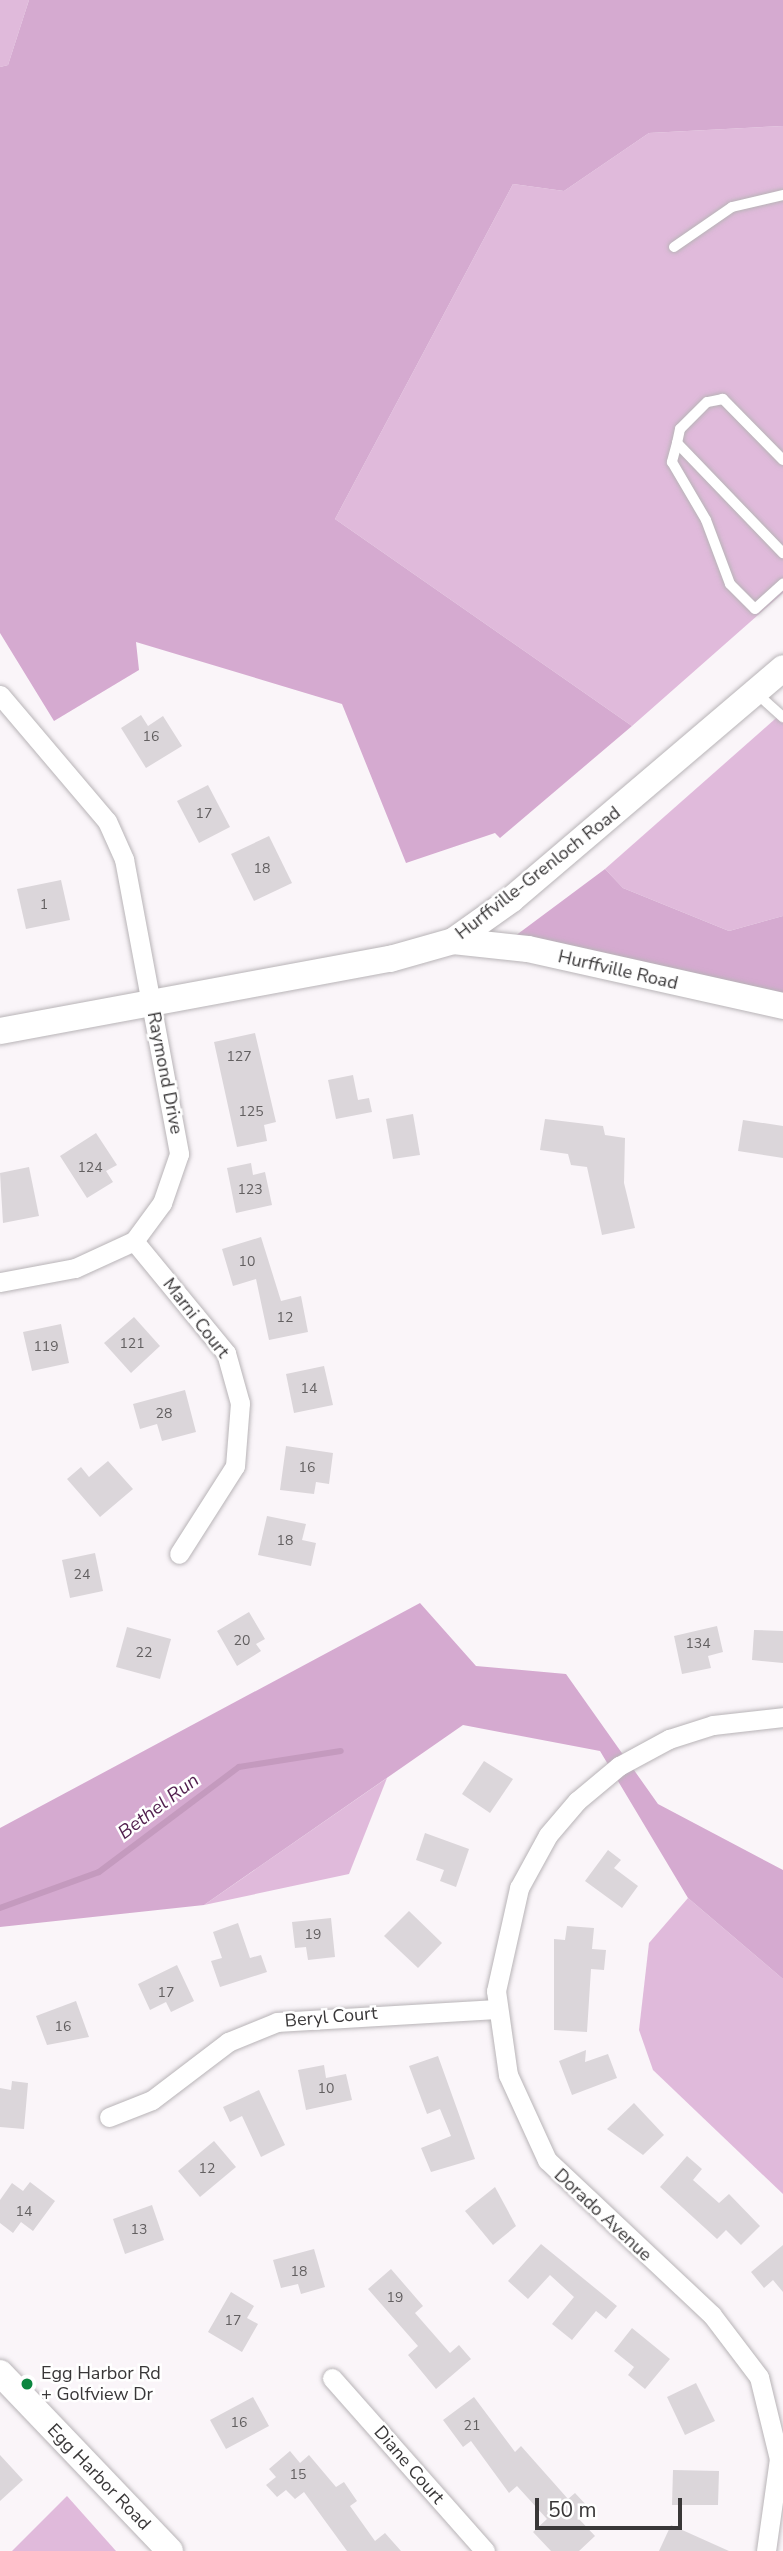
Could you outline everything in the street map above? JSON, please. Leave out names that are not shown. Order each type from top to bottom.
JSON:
[{"type":"main road","name":"Hurffville-Grenloch Road","points":[[0,1031],[390,959],[453,941],[783,668]]},
{"type":"main road","name":"Hurffville Road","points":[[453,941],[528,949],[783,1006]]},
{"type":"main road","name":"Egg Harbor Road","points":[[0,2373],[170,2551]]},
{"type":"street","name":"Raymond Drive","points":[[0,695],[107,821],[124,859],[178,1154],[162,1203],[134,1241],[75,1269],[0,1282]]},
{"type":"street","name":"Marni Court","points":[[134,1241],[226,1353],[240,1402],[235,1466],[179,1554]]},
{"type":"street","name":"Dorado Avenue","points":[[766,2551],[779,2459],[759,2377],[712,2315],[547,2160],[515,2098],[496,2009],[501,1948],[519,1888],[548,1835],[577,1801],[619,1766],[669,1739],[713,1725],[783,1717]]},
{"type":"street","name":"Beryl Court","points":[[109,2117],[152,2100],[228,2042],[278,2022],[331,2014],[496,2009]]},
{"type":"street","name":"Diane Court","points":[[332,2378],[485,2551]]},
{"type":"lane","points":[[674,247],[732,207],[783,195]]},
{"type":"lane","points":[[783,460],[723,399],[698,411],[680,429],[672,462],[706,520],[730,584],[755,610],[783,584]]},
{"type":"lane","points":[[677,443],[783,553]]},
{"type":"lane","points":[[755,692],[783,717]]},
{"type":"shaded area","points":[[0,0],[29,0],[8,65],[0,67]]},
{"type":"shaded area","points":[[29,0],[783,0],[783,126],[649,133],[564,191],[513,184],[335,519],[632,726],[500,838],[495,833],[406,863],[342,704],[136,642],[139,670],[54,721],[0,633],[0,67],[8,65]]},
{"type":"shaded area","points":[[783,126],[783,593],[632,726],[335,519],[513,184],[564,191],[649,133]]},
{"type":"shaded area","points":[[783,712],[783,916],[729,931],[623,888],[605,869]]},
{"type":"shaded area","points":[[605,869],[623,888],[729,931],[783,916],[783,1008],[503,945]]},
{"type":"shaded area","points":[[420,1603],[476,1666],[566,1674],[658,1804],[783,1870],[783,1979],[688,1898],[600,1751],[463,1725],[204,1905],[0,1927],[0,1828]]},
{"type":"shaded area","points":[[387,1778],[349,1874],[204,1905]]},
{"type":"shaded area","points":[[688,1898],[783,1979],[783,2194],[653,2070],[639,2030],[649,1943]]},
{"type":"shaded area","points":[[67,2496],[116,2551],[12,2551]]},
{"type":"building","points":[[141,715],[148,726],[163,716],[182,746],[146,768],[121,728]]},
{"type":"building","points":[[208,785],[230,827],[199,843],[177,801]]},
{"type":"building","points":[[269,836],[292,883],[254,901],[231,854]]},
{"type":"building","points":[[61,880],[70,920],[26,929],[17,889]]},
{"type":"building","points":[[255,1033],[276,1122],[264,1125],[267,1141],[237,1147],[214,1042]]},
{"type":"building","points":[[353,1075],[358,1100],[369,1098],[372,1112],[336,1119],[328,1080]]},
{"type":"building","points":[[413,1114],[420,1155],[393,1159],[386,1119]]},
{"type":"building","points":[[545,1119],[603,1126],[605,1135],[625,1138],[624,1183],[635,1228],[602,1235],[587,1167],[571,1165],[568,1154],[540,1150]]},
{"type":"building","points":[[743,1120],[783,1126],[783,1158],[738,1151]]},
{"type":"building","points":[[96,1133],[117,1165],[106,1171],[113,1182],[87,1198],[60,1156]]},
{"type":"building","points":[[251,1163],[253,1175],[265,1172],[272,1205],[236,1213],[227,1168]]},
{"type":"building","points":[[29,1167],[39,1216],[3,1223],[0,1173]]},
{"type":"building","points":[[261,1237],[281,1301],[301,1296],[308,1332],[269,1340],[256,1279],[233,1286],[222,1249]]},
{"type":"building","points":[[134,1317],[160,1346],[131,1373],[104,1343]]},
{"type":"building","points":[[61,1324],[69,1363],[32,1371],[23,1332]]},
{"type":"building","points":[[324,1366],[333,1405],[294,1413],[286,1374]]},
{"type":"building","points":[[185,1390],[196,1432],[162,1441],[157,1424],[140,1429],[133,1404]]},
{"type":"building","points":[[286,1446],[333,1453],[329,1484],[316,1482],[314,1494],[280,1490]]},
{"type":"building","points":[[108,1461],[133,1489],[100,1517],[67,1479],[81,1467],[89,1477]]},
{"type":"building","points":[[267,1516],[306,1524],[302,1540],[316,1543],[311,1566],[258,1555]]},
{"type":"building","points":[[95,1553],[103,1591],[70,1598],[62,1560]]},
{"type":"building","points":[[249,1612],[265,1639],[256,1644],[261,1651],[237,1666],[217,1631]]},
{"type":"building","points":[[717,1626],[723,1652],[708,1656],[711,1668],[682,1674],[674,1636]]},
{"type":"building","points":[[127,1627],[171,1639],[160,1679],[116,1667]]},
{"type":"building","points":[[754,1630],[783,1631],[783,1663],[752,1660]]},
{"type":"building","points":[[484,1761],[513,1779],[490,1813],[462,1794]]},
{"type":"building","points":[[425,1833],[469,1849],[456,1887],[440,1881],[444,1870],[416,1860]]},
{"type":"building","points":[[608,1850],[621,1860],[614,1868],[638,1886],[622,1908],[585,1881]]},
{"type":"building","points":[[409,1911],[442,1943],[418,1968],[384,1936]]},
{"type":"building","points":[[331,1918],[335,1957],[308,1960],[306,1947],[295,1948],[292,1922]]},
{"type":"building","points":[[238,1923],[250,1958],[261,1955],[267,1972],[220,1987],[211,1961],[222,1958],[213,1932]]},
{"type":"building","points":[[567,1926],[594,1928],[592,1949],[606,1950],[604,1970],[591,1969],[587,2032],[554,2030],[554,1939],[565,1940]]},
{"type":"building","points":[[177,1965],[194,2001],[171,2012],[166,2002],[150,2010],[138,1984]]},
{"type":"building","points":[[76,2001],[89,2037],[47,2045],[36,2016]]},
{"type":"building","points":[[586,2050],[585,2062],[608,2054],[617,2078],[572,2095],[559,2061]]},
{"type":"building","points":[[438,2056],[475,2159],[431,2172],[421,2148],[451,2136],[440,2109],[427,2114],[409,2066]]},
{"type":"building","points":[[324,2065],[326,2078],[346,2074],[352,2100],[306,2110],[298,2070]]},
{"type":"building","points":[[12,2081],[28,2083],[24,2129],[0,2127],[0,2088],[11,2090]]},
{"type":"building","points":[[259,2090],[285,2145],[261,2157],[242,2116],[230,2122],[223,2107]]},
{"type":"building","points":[[634,2103],[664,2135],[643,2155],[607,2129]]},
{"type":"building","points":[[214,2141],[236,2167],[200,2197],[178,2171]]},
{"type":"building","points":[[687,2156],[702,2169],[693,2180],[719,2203],[729,2194],[760,2226],[741,2245],[726,2230],[717,2239],[660,2187]]},
{"type":"building","points":[[30,2182],[55,2201],[33,2231],[21,2222],[13,2233],[0,2223],[0,2200],[12,2183],[23,2191]]},
{"type":"building","points":[[495,2187],[516,2226],[493,2245],[465,2211]]},
{"type":"building","points":[[152,2205],[164,2240],[125,2254],[113,2219]]},
{"type":"building","points":[[541,2244],[617,2306],[606,2319],[596,2311],[572,2340],[552,2324],[574,2297],[550,2275],[528,2299],[508,2281]]},
{"type":"building","points":[[783,2245],[783,2292],[773,2280],[764,2288],[751,2272]]},
{"type":"building","points":[[314,2249],[325,2287],[301,2294],[298,2284],[281,2288],[273,2260]]},
{"type":"building","points":[[391,2269],[423,2306],[415,2313],[450,2353],[459,2345],[471,2359],[436,2389],[408,2355],[418,2346],[368,2289]]},
{"type":"building","points":[[231,2292],[254,2306],[247,2318],[258,2324],[242,2352],[208,2332]]},
{"type":"building","points":[[632,2328],[670,2359],[645,2389],[628,2375],[634,2367],[614,2351]]},
{"type":"building","points":[[696,2383],[715,2421],[685,2435],[667,2397]]},
{"type":"building","points":[[253,2397],[269,2426],[226,2449],[210,2420]]},
{"type":"building","points":[[474,2397],[515,2452],[521,2446],[568,2499],[575,2493],[589,2508],[578,2518],[595,2536],[579,2551],[551,2551],[533,2532],[547,2519],[517,2486],[509,2493],[471,2441],[463,2447],[443,2420]]},
{"type":"building","points":[[290,2451],[300,2463],[309,2455],[336,2487],[344,2482],[357,2501],[350,2506],[375,2541],[385,2533],[401,2551],[347,2551],[304,2492],[295,2499],[286,2490],[277,2497],[266,2485],[276,2477],[269,2469]]},
{"type":"building","points":[[0,2455],[23,2480],[0,2501]]},
{"type":"building","points":[[673,2470],[719,2471],[718,2505],[672,2505]]},
{"type":"building","points":[[671,2525],[729,2551],[659,2551]]},
{"type":"waterway","name":"Bethel Run","points":[[0,1908],[99,1872],[239,1767],[341,1751]]},
{"type":"place","name":"Egg Harbor Rd + Golfview Dr","points":[[27,2384]]}]
